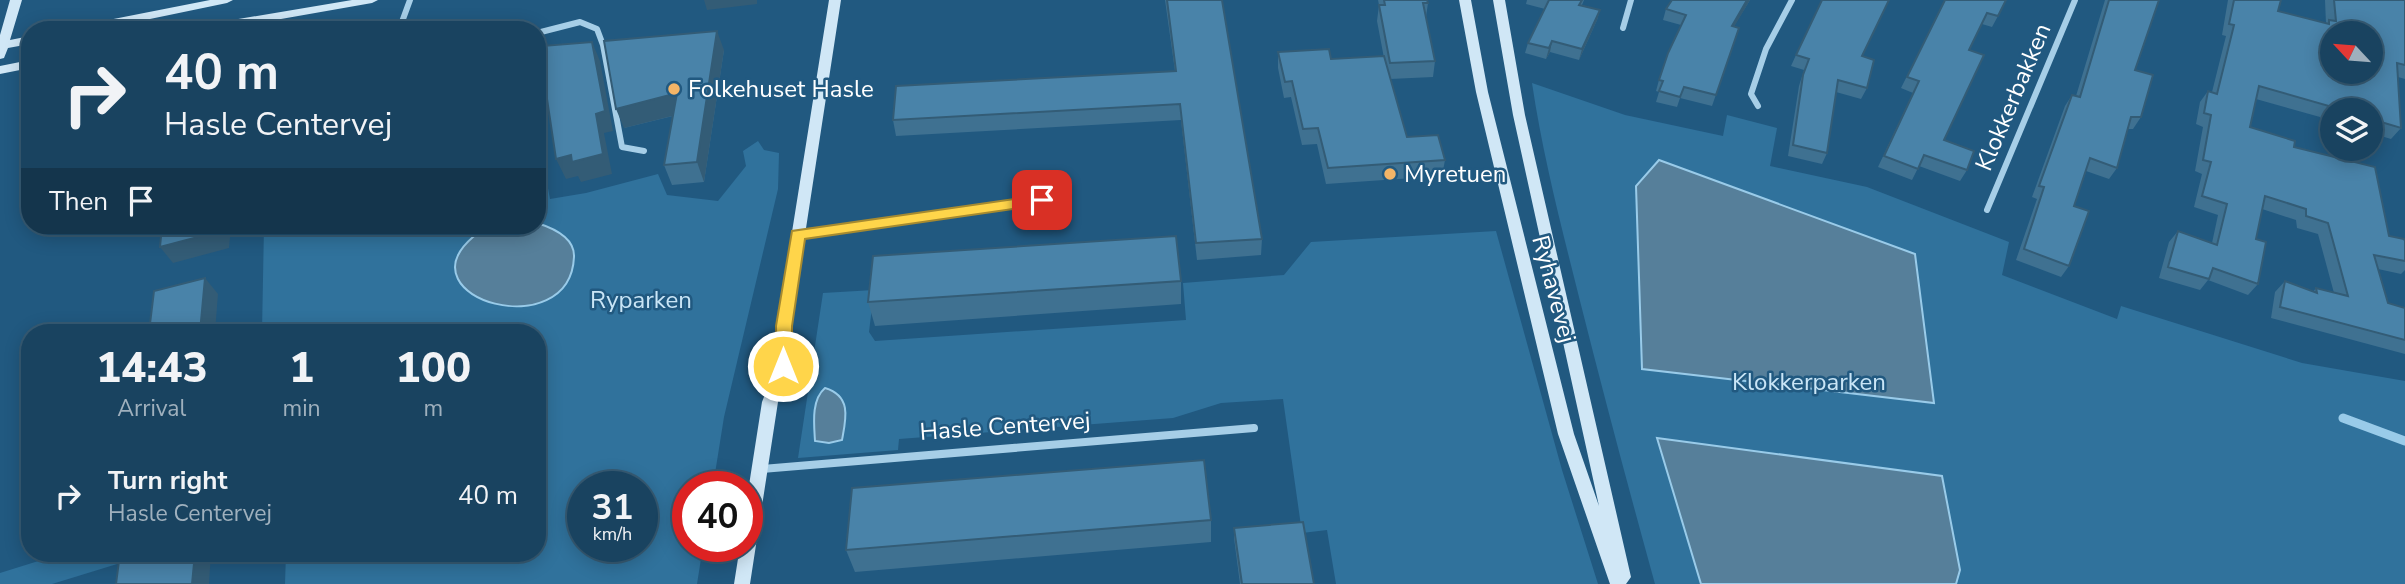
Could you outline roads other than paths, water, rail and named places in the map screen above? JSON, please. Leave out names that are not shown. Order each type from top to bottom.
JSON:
[{"type":"street","points":[[1,49],[16,0]]},
{"type":"street","points":[[123,21],[227,0]]},
{"type":"street","points":[[250,21],[372,0]]},
{"type":"street","points":[[402,21],[410,0]]},
{"type":"street","points":[[742,584],[770,402],[783,366],[784,326],[835,0]]},
{"type":"street","name":"Ryhavevej","points":[[1465,0],[1482,92],[1571,452],[1618,584]]},
{"type":"street","name":"Ryhavevej","points":[[1499,0],[1519,115],[1625,584]]},
{"type":"street","points":[[1623,28],[1631,0]]},
{"type":"street","points":[[1758,106],[1751,94],[1766,49],[1792,0]]},
{"type":"street","name":"Klokkerbakken","points":[[1987,210],[2075,0]]},
{"type":"street","points":[[546,31],[580,22],[597,29],[603,45],[622,147],[644,151]]},
{"type":"street","points":[[1,49],[21,43]]},
{"type":"street","points":[[0,70],[21,66]]},
{"type":"street","points":[[798,235],[1042,200]]},
{"type":"street","name":"Hasle Centervej","points":[[760,470],[1254,428]]},
{"type":"waterway","points":[[2343,418],[2405,441]]},
{"type":"place","name":"Folkehuset Hasle","points":[[674,89]]},
{"type":"place","name":"Myretuen","points":[[1390,174]]},
{"type":"park label","name":"Ryparken","points":[[641,300]]},
{"type":"park label","name":"Klokkerparken","points":[[1809,382]]}]
